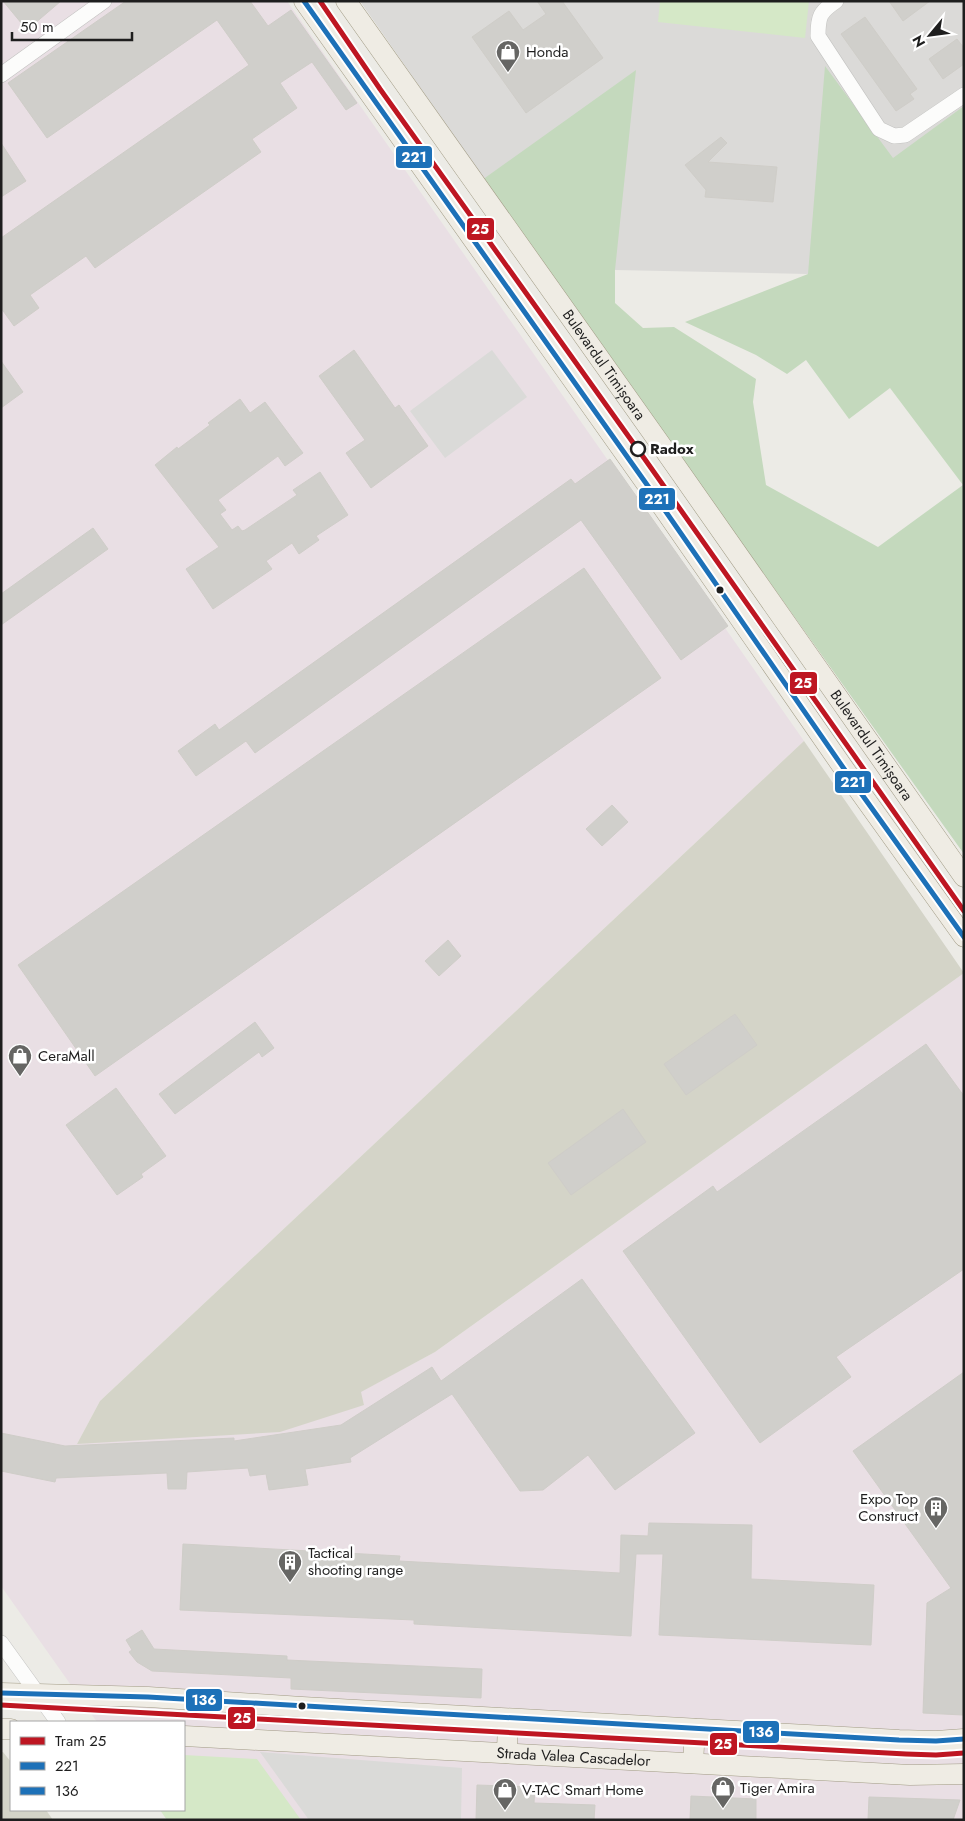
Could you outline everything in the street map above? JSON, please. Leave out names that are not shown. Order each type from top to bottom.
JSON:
[{"type":"main road","points":[[304,1],[655,496],[858,789],[964,937]]},
{"type":"main road","name":"Bulevardul Timișoara","points":[[346,1],[964,877]]},
{"type":"main road","points":[[655,496],[682,476]]},
{"type":"main road","points":[[1,1693],[148,1697],[899,1740],[936,1741],[964,1738]]},
{"type":"main road","points":[[506,1753],[508,1719]]},
{"type":"main road","points":[[693,1763],[695,1729]]},
{"type":"main road","name":"Strada Valea Cascadelor","points":[[185,1736],[925,1776],[964,1774]]},
{"type":"street","points":[[1,75],[104,1]]},
{"type":"street","points":[[836,1],[822,11],[818,25],[818,36],[879,129],[894,136],[905,135],[964,96]]},
{"type":"street","points":[[1,1643],[57,1721]]},
{"type":"shaded area","points":[[1,1],[287,1],[804,741],[100,1401],[77,1444],[364,1405],[360,1392],[435,1352],[964,973],[964,1820],[167,1820],[161,1811],[185,1811],[185,1721],[96,1721],[1,1586]]},
{"type":"shaded area","points":[[360,1],[964,1],[964,439],[808,274],[615,270],[570,303]]},
{"type":"shaded area","points":[[492,350],[527,397],[445,458],[410,411]]},
{"type":"shaded area","points":[[804,741],[964,973],[435,1352],[361,1392],[364,1405],[280,1432],[77,1444],[100,1401]]},
{"type":"shaded area","points":[[1,1752],[3,1752],[10,1761],[10,1811],[47,1811],[53,1820],[1,1820]]},
{"type":"shaded area","points":[[260,1752],[462,1768],[461,1820],[309,1820]]},
{"type":"green space","points":[[660,1],[809,1],[805,38],[658,22]]},
{"type":"green space","points":[[825,66],[893,158],[964,106],[964,854],[482,180],[636,70],[615,270],[615,303],[643,328],[674,327],[756,379],[753,402],[766,485],[878,547],[963,485],[890,388],[849,419],[806,360],[787,374],[756,355],[685,322],[808,274]]},
{"type":"green space","points":[[185,1755],[257,1759],[301,1820],[167,1820],[161,1811],[185,1811]]},
{"type":"building","points":[[3,1],[61,1],[27,30]]},
{"type":"building","points":[[126,1],[250,1],[268,26],[291,10],[357,103],[346,110],[312,62],[280,83],[297,108],[252,139],[261,152],[95,268],[86,256],[30,295],[39,308],[14,326],[1,308],[1,238],[249,65],[217,20],[47,138],[8,83]]},
{"type":"building","points":[[537,1],[562,1],[603,58],[526,113],[472,37],[509,11],[523,30],[546,14]]},
{"type":"building","points":[[889,1],[930,1],[903,21]]},
{"type":"building","points":[[865,17],[917,89],[910,94],[914,99],[896,111],[841,34]]},
{"type":"building","points":[[957,39],[964,48],[964,64],[943,79],[929,59]]},
{"type":"building","points":[[721,137],[727,143],[708,162],[777,167],[773,202],[705,197],[706,190],[685,165]]},
{"type":"building","points":[[1,143],[26,181],[1,197]]},
{"type":"building","points":[[354,350],[395,408],[399,405],[428,446],[371,488],[346,453],[365,440],[319,376]]},
{"type":"building","points":[[1,361],[23,392],[1,408]]},
{"type":"building","points":[[240,399],[250,413],[265,402],[303,453],[285,466],[278,456],[218,500],[226,510],[220,514],[232,530],[238,526],[242,531],[245,530],[297,495],[293,490],[320,472],[348,515],[316,536],[319,540],[299,554],[292,543],[266,561],[272,569],[213,609],[186,569],[219,547],[155,465],[177,447],[178,449],[210,425],[208,423]]},
{"type":"building","points":[[610,459],[728,626],[681,660],[581,520],[255,753],[246,741],[196,776],[178,751],[215,724],[219,730],[571,479],[575,484]]},
{"type":"building","points":[[93,528],[108,549],[1,625],[1,594]]},
{"type":"building","points":[[584,568],[661,678],[95,1076],[18,965]]},
{"type":"building","points":[[612,805],[628,822],[602,846],[586,829]]},
{"type":"building","points":[[448,940],[461,956],[439,976],[425,961]]},
{"type":"building","points":[[735,1014],[757,1045],[686,1095],[664,1064]]},
{"type":"building","points":[[255,1022],[274,1048],[262,1057],[259,1052],[175,1114],[159,1094]]},
{"type":"building","points":[[926,1044],[964,1096],[964,1269],[836,1357],[851,1377],[760,1443],[623,1251],[713,1186],[717,1192]]},
{"type":"building","points":[[116,1088],[166,1156],[141,1174],[143,1177],[117,1195],[66,1125]]},
{"type":"building","points":[[623,1109],[646,1142],[571,1195],[548,1163]]},
{"type":"building","points":[[582,1279],[695,1433],[615,1490],[588,1455],[543,1490],[520,1491],[452,1394],[350,1458],[351,1462],[305,1469],[308,1485],[269,1490],[266,1474],[250,1476],[248,1468],[187,1472],[186,1489],[168,1489],[167,1473],[56,1478],[55,1482],[1,1471],[1,1433],[65,1446],[234,1438],[234,1441],[341,1425],[432,1367],[441,1381]]},
{"type":"building","name":"Expo Top Construct","points":[[964,1372],[963,1715],[923,1713],[927,1603],[951,1588],[853,1451]]},
{"type":"building","points":[[649,1523],[752,1525],[751,1579],[874,1585],[871,1645],[659,1635],[663,1554],[636,1554],[631,1636],[414,1624],[414,1620],[180,1610],[183,1544],[400,1556],[399,1561],[620,1573],[621,1535],[648,1536]]},
{"type":"building","points":[[142,1630],[154,1649],[287,1656],[287,1660],[482,1669],[481,1698],[291,1689],[291,1678],[152,1671],[137,1662],[129,1652],[132,1650],[126,1640]]},
{"type":"building","points":[[477,1785],[535,1787],[534,1803],[595,1805],[594,1820],[476,1820]]},
{"type":"building","name":"Tiger Amira","points":[[691,1796],[756,1799],[756,1820],[690,1820]]},
{"type":"building","points":[[869,1797],[960,1800],[953,1820],[868,1820]]},
{"type":"tram line","name":"25","points":[[320,1],[380,89],[964,911]]},
{"type":"tram line","name":"25","points":[[1,1705],[906,1754],[936,1755],[964,1753]]},
{"type":"transit line","name":"221","points":[[304,1],[655,496],[858,789],[964,937]]},
{"type":"transit line","name":"136","points":[[1,1693],[148,1697],[899,1740],[936,1741],[964,1739]]},
{"type":"place","name":"Honda","points":[[508,73]]},
{"type":"place","name":"Radox","points":[[638,449]]},
{"type":"place","name":"CeraMall","points":[[20,1077]]},
{"type":"place","name":"Expo Top Construct","points":[[936,1529]]},
{"type":"place","name":"Tactical shooting range","points":[[290,1583]]},
{"type":"place","name":"Tiger Amira","points":[[723,1809]]},
{"type":"place","name":"V-TAC Smart Home","points":[[505,1811]]}]
